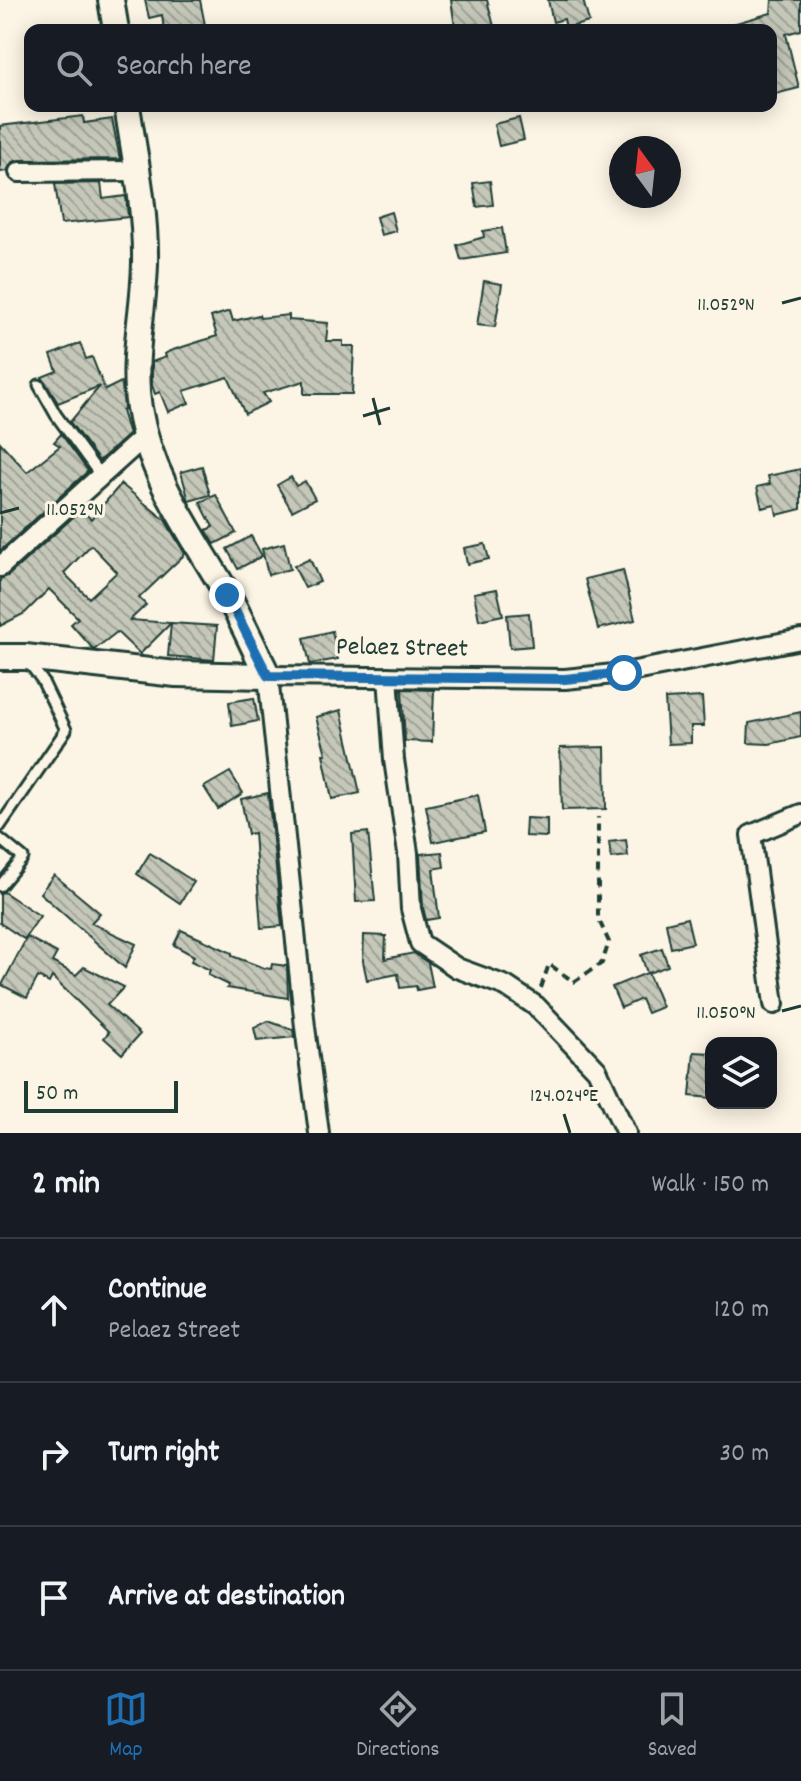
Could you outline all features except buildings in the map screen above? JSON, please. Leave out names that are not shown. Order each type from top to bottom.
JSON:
[{"type":"street","points":[[111,0],[115,24]]},
{"type":"street","points":[[128,112],[145,261],[143,306],[136,346],[136,378],[145,436],[174,510],[227,595],[268,676],[319,1133]]},
{"type":"street","points":[[19,172],[137,171]]},
{"type":"street","points":[[3,558],[145,436]]},
{"type":"street","name":"Pelaez Street","points":[[0,657],[25,657],[176,674],[565,679],[668,666],[801,639]]},
{"type":"street","points":[[388,677],[394,760],[408,853],[411,909],[420,943],[457,968],[506,986],[536,1006],[597,1070],[626,1133]]},
{"type":"street","points":[[774,1004],[751,835],[801,814]]},
{"type":"lane","points":[[39,385],[56,415],[100,475]]},
{"type":"lane","points":[[0,826],[66,730],[42,680],[25,657]]},
{"type":"lane","points":[[0,839],[23,858],[0,886]]},
{"type":"path","points":[[536,1006],[549,964],[574,982],[602,963],[609,942],[598,918],[598,817]]},
{"type":"route","points":[[227,595],[268,676],[565,679],[624,673]]}]
